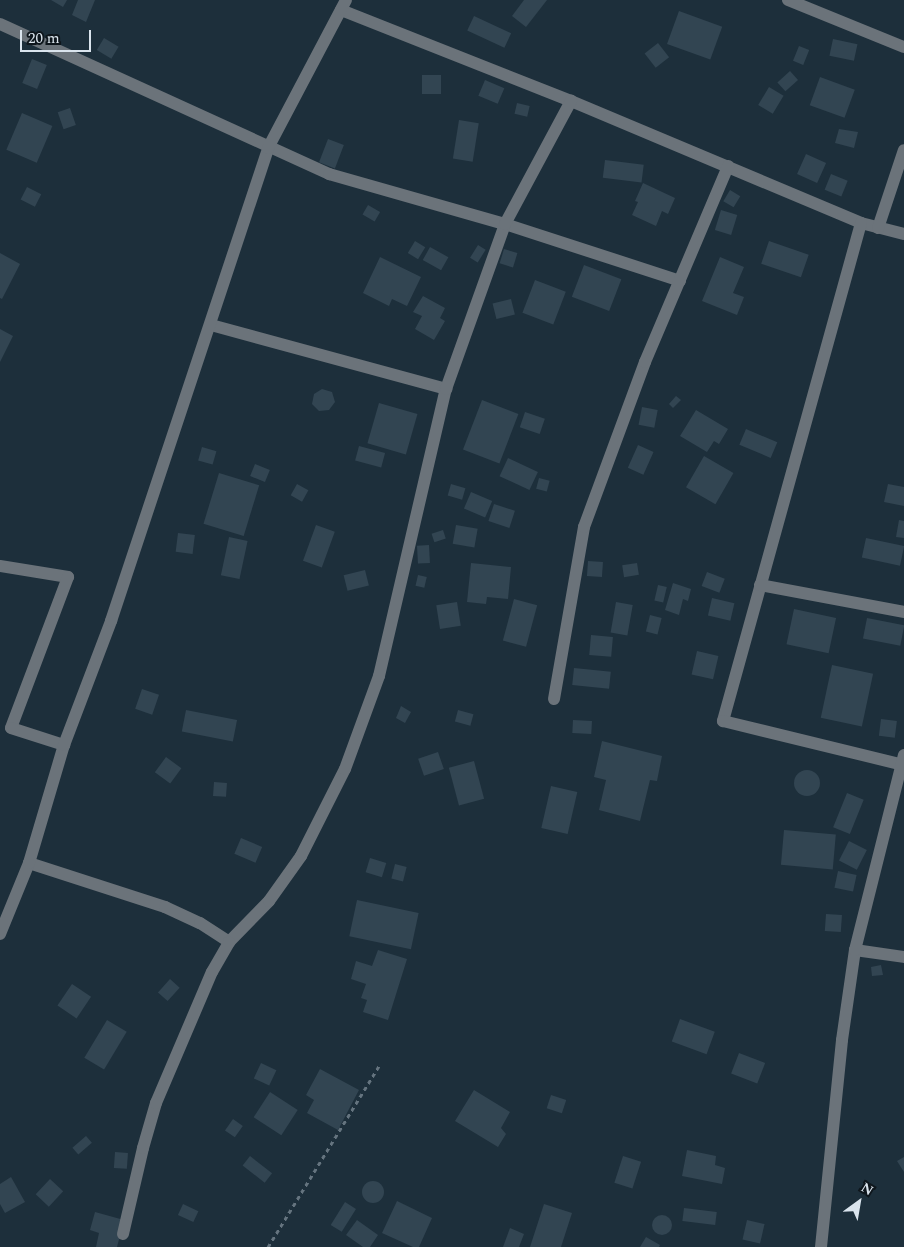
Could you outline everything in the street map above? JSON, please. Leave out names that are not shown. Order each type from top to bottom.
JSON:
[{"type":"street","points":[[788,0],[904,47]]},
{"type":"street","points":[[0,934],[29,863],[64,745],[111,621],[211,325],[268,148],[344,5],[861,223],[904,234]]},
{"type":"street","points":[[0,24],[268,148],[329,174],[505,224],[680,281]]},
{"type":"street","points":[[123,1234],[143,1148],[156,1103],[212,972],[229,942],[269,901],[301,856],[345,769],[379,676],[446,388],[505,224],[571,101]]},
{"type":"street","points":[[878,228],[904,150]]},
{"type":"street","points":[[554,698],[584,527],[645,362],[728,166]]},
{"type":"street","points":[[821,1247],[842,1040],[855,950],[902,759],[722,721],[861,223]]},
{"type":"street","points":[[211,325],[446,388]]},
{"type":"street","points":[[0,566],[68,577],[11,728],[64,745]]},
{"type":"street","points":[[760,585],[904,612]]},
{"type":"street","points":[[29,863],[165,907],[200,922],[229,942]]},
{"type":"street","points":[[855,950],[904,957]]},
{"type":"path","points":[[268,1247],[380,1064]]},
{"type":"building","points":[[51,0],[67,0],[63,7]]},
{"type":"building","points":[[78,0],[95,0],[86,22],[72,15]]},
{"type":"building","points":[[524,0],[547,0],[526,27],[512,16]]},
{"type":"building","points":[[679,11],[722,27],[710,60],[667,44]]},
{"type":"building","points":[[474,16],[511,33],[504,48],[467,31]]},
{"type":"building","points":[[104,38],[119,47],[111,59],[97,50]]},
{"type":"building","points":[[833,39],[857,44],[854,61],[829,56]]},
{"type":"building","points":[[658,43],[669,57],[656,68],[645,53]]},
{"type":"building","points":[[799,46],[809,50],[803,65],[793,61]]},
{"type":"building","points":[[32,59],[47,65],[37,89],[22,83]]},
{"type":"building","points":[[790,71],[798,80],[785,91],[777,82]]},
{"type":"building","points":[[422,75],[441,75],[441,94],[422,94]]},
{"type":"building","points":[[820,77],[855,90],[845,118],[810,105]]},
{"type":"building","points":[[485,80],[504,88],[498,104],[478,96]]},
{"type":"building","points":[[769,87],[784,96],[773,114],[758,105]]},
{"type":"building","points":[[517,103],[530,106],[527,117],[515,114]]},
{"type":"building","points":[[70,108],[76,125],[64,129],[58,112]]},
{"type":"building","points":[[22,113],[52,126],[37,163],[6,150]]},
{"type":"building","points":[[459,120],[479,123],[473,162],[453,159]]},
{"type":"building","points":[[839,129],[858,132],[854,148],[835,143]]},
{"type":"building","points":[[328,139],[344,145],[335,168],[319,162]]},
{"type":"building","points":[[806,154],[826,163],[817,183],[797,174]]},
{"type":"building","points":[[605,160],[644,165],[642,183],[603,178]]},
{"type":"building","points":[[831,174],[848,181],[841,197],[825,190]]},
{"type":"building","points":[[643,183],[675,198],[668,214],[662,211],[656,226],[632,215],[638,202],[635,201]]},
{"type":"building","points":[[27,187],[41,194],[35,207],[21,199]]},
{"type":"building","points":[[730,190],[740,196],[734,207],[723,201]]},
{"type":"building","points":[[368,205],[380,212],[375,222],[362,215]]},
{"type":"building","points":[[721,210],[737,215],[731,235],[715,230]]},
{"type":"building","points":[[415,241],[425,247],[418,259],[408,253]]},
{"type":"building","points":[[769,241],[809,255],[801,277],[761,264]]},
{"type":"building","points":[[478,245],[486,250],[478,262],[470,258]]},
{"type":"building","points":[[430,247],[448,257],[441,270],[423,260]]},
{"type":"building","points":[[504,249],[517,253],[513,267],[500,263]]},
{"type":"building","points":[[0,253],[20,264],[2,299],[0,298]]},
{"type":"building","points":[[380,257],[421,277],[407,306],[392,299],[389,306],[363,293]]},
{"type":"building","points":[[720,257],[744,267],[733,293],[744,297],[737,315],[702,301]]},
{"type":"building","points":[[584,265],[621,279],[609,311],[572,297]]},
{"type":"building","points":[[535,280],[566,292],[553,325],[522,313]]},
{"type":"building","points":[[423,296],[445,308],[440,318],[445,321],[434,340],[415,329],[422,316],[413,312]]},
{"type":"building","points":[[511,299],[515,315],[496,319],[493,304]]},
{"type":"building","points":[[0,329],[13,336],[0,362]]},
{"type":"building","points":[[322,389],[332,392],[335,402],[329,410],[319,411],[312,404],[314,394]]},
{"type":"building","points":[[676,396],[681,400],[673,408],[669,404]]},
{"type":"building","points":[[482,400],[518,414],[499,463],[463,449]]},
{"type":"building","points":[[379,403],[417,414],[406,454],[367,443]]},
{"type":"building","points":[[642,407],[658,410],[654,428],[639,425]]},
{"type":"building","points":[[696,410],[728,429],[719,444],[714,441],[707,452],[680,436]]},
{"type":"building","points":[[525,412],[545,419],[540,434],[520,427]]},
{"type":"building","points":[[746,429],[777,442],[771,458],[739,445]]},
{"type":"building","points":[[638,445],[654,452],[643,475],[628,468]]},
{"type":"building","points":[[359,446],[385,453],[381,467],[355,460]]},
{"type":"building","points":[[202,447],[216,451],[213,465],[198,460]]},
{"type":"building","points":[[704,456],[733,473],[715,504],[686,487]]},
{"type":"building","points":[[508,458],[538,472],[529,490],[500,476]]},
{"type":"building","points":[[255,464],[270,470],[265,482],[250,476]]},
{"type":"building","points":[[219,473],[259,485],[244,536],[204,524]]},
{"type":"building","points":[[539,478],[550,481],[547,491],[536,489]]},
{"type":"building","points":[[297,484],[308,490],[302,502],[291,495]]},
{"type":"building","points":[[451,484],[465,488],[462,500],[448,496]]},
{"type":"building","points":[[888,484],[904,487],[904,506],[884,502]]},
{"type":"building","points":[[471,492],[492,501],[485,518],[464,509]]},
{"type":"building","points":[[494,504],[515,511],[509,528],[488,521]]},
{"type":"building","points":[[899,520],[904,521],[904,538],[896,537]]},
{"type":"building","points":[[316,525],[335,532],[322,568],[303,561]]},
{"type":"building","points":[[456,525],[478,529],[474,548],[453,544]]},
{"type":"building","points":[[443,530],[446,539],[434,542],[432,534]]},
{"type":"building","points":[[178,533],[195,535],[193,554],[176,552]]},
{"type":"building","points":[[229,537],[248,541],[239,579],[221,575]]},
{"type":"building","points":[[866,538],[904,546],[900,566],[862,558]]},
{"type":"building","points":[[429,545],[430,563],[418,564],[417,546]]},
{"type":"building","points":[[588,561],[603,562],[602,577],[587,576]]},
{"type":"building","points":[[471,563],[511,567],[508,599],[487,597],[486,604],[467,602]]},
{"type":"building","points":[[637,563],[639,575],[624,577],[622,565]]},
{"type":"building","points":[[365,570],[369,586],[348,591],[344,575]]},
{"type":"building","points":[[707,572],[725,579],[719,593],[702,586]]},
{"type":"building","points":[[418,575],[427,577],[424,588],[416,586]]},
{"type":"building","points":[[673,583],[691,589],[688,601],[683,599],[679,615],[665,610]]},
{"type":"building","points":[[658,585],[667,587],[663,603],[654,601]]},
{"type":"building","points":[[712,598],[734,603],[730,621],[708,616]]},
{"type":"building","points":[[514,599],[537,605],[526,647],[503,641]]},
{"type":"building","points":[[457,602],[461,626],[440,629],[436,605]]},
{"type":"building","points":[[616,602],[633,605],[627,635],[611,633]]},
{"type":"building","points":[[794,609],[836,618],[829,653],[787,644]]},
{"type":"building","points":[[650,615],[662,618],[658,634],[646,631]]},
{"type":"building","points":[[867,618],[904,625],[900,646],[863,639]]},
{"type":"building","points":[[591,635],[613,637],[611,657],[589,655]]},
{"type":"building","points":[[697,651],[718,656],[713,679],[692,674]]},
{"type":"building","points":[[832,665],[873,674],[862,727],[821,718]]},
{"type":"building","points":[[574,668],[611,672],[609,689],[572,685]]},
{"type":"building","points":[[142,689],[159,695],[152,715],[135,709]]},
{"type":"building","points":[[401,706],[411,712],[405,723],[396,718]]},
{"type":"building","points":[[186,710],[237,720],[233,742],[182,732]]},
{"type":"building","points":[[458,710],[473,714],[470,726],[455,722]]},
{"type":"building","points":[[881,719],[897,721],[895,738],[879,736]]},
{"type":"building","points":[[573,720],[592,721],[591,734],[572,733]]},
{"type":"building","points":[[602,741],[662,756],[657,781],[650,780],[640,821],[599,810],[606,780],[594,777]]},
{"type":"building","points":[[438,752],[444,769],[424,776],[418,759]]},
{"type":"building","points":[[166,757],[181,768],[170,784],[155,772]]},
{"type":"building","points":[[474,761],[484,799],[459,805],[449,768]]},
{"type":"building","points":[[807,770],[816,774],[820,783],[816,792],[807,796],[798,792],[794,783],[798,774]]},
{"type":"building","points":[[214,782],[227,783],[226,797],[213,796]]},
{"type":"building","points":[[551,786],[577,792],[568,834],[541,828]]},
{"type":"building","points":[[847,793],[864,800],[850,834],[833,827]]},
{"type":"building","points":[[784,830],[836,835],[833,869],[781,865]]},
{"type":"building","points":[[241,838],[262,847],[256,863],[234,854]]},
{"type":"building","points":[[849,841],[867,850],[857,870],[839,861]]},
{"type":"building","points":[[370,858],[386,863],[382,877],[366,872]]},
{"type":"building","points":[[395,864],[407,867],[403,881],[391,879]]},
{"type":"building","points":[[838,871],[857,875],[853,892],[834,888]]},
{"type":"building","points":[[357,900],[419,913],[411,949],[349,936]]},
{"type":"building","points":[[826,914],[842,915],[841,932],[825,931]]},
{"type":"building","points":[[378,950],[407,959],[388,1020],[363,1012],[367,1000],[361,998],[366,984],[351,979],[356,961],[372,966]]},
{"type":"building","points":[[881,965],[883,975],[872,976],[871,967]]},
{"type":"building","points":[[170,979],[180,988],[168,1001],[158,992]]},
{"type":"building","points":[[72,984],[91,997],[77,1018],[57,1006]]},
{"type":"building","points":[[680,1019],[715,1032],[707,1054],[672,1042]]},
{"type":"building","points":[[107,1020],[127,1032],[104,1070],[84,1058]]},
{"type":"building","points":[[739,1053],[765,1063],[757,1084],[731,1074]]},
{"type":"building","points":[[261,1063],[276,1070],[269,1086],[254,1078]]},
{"type":"building","points":[[320,1069],[359,1090],[338,1130],[307,1113],[314,1100],[306,1095]]},
{"type":"building","points":[[474,1090],[510,1112],[501,1128],[506,1134],[498,1147],[455,1121]]},
{"type":"building","points":[[270,1092],[298,1110],[281,1135],[254,1117]]},
{"type":"building","points":[[551,1095],[566,1100],[562,1113],[547,1108]]},
{"type":"building","points":[[233,1119],[243,1126],[235,1137],[225,1130]]},
{"type":"building","points":[[86,1136],[92,1143],[78,1155],[72,1148]]},
{"type":"building","points":[[687,1150],[716,1156],[715,1165],[725,1168],[722,1184],[682,1176]]},
{"type":"building","points":[[115,1152],[128,1153],[127,1169],[114,1168]]},
{"type":"building","points":[[250,1156],[272,1173],[265,1183],[243,1165]]},
{"type":"building","points":[[623,1156],[641,1162],[632,1189],[614,1183]]},
{"type":"building","points":[[904,1157],[904,1172],[897,1161]]},
{"type":"building","points":[[11,1177],[25,1202],[5,1213],[0,1204],[0,1184]]},
{"type":"building","points":[[50,1179],[63,1191],[49,1207],[36,1194]]},
{"type":"building","points":[[373,1181],[381,1184],[384,1192],[381,1200],[373,1203],[365,1200],[362,1192],[365,1184]]},
{"type":"building","points":[[397,1201],[432,1218],[419,1247],[413,1247],[382,1233]]},
{"type":"building","points":[[345,1202],[356,1209],[342,1232],[331,1225]]},
{"type":"building","points":[[183,1204],[198,1211],[193,1222],[178,1215]]},
{"type":"building","points":[[544,1204],[572,1213],[561,1247],[530,1247]]},
{"type":"building","points":[[684,1208],[717,1212],[715,1225],[682,1221]]},
{"type":"building","points":[[95,1212],[124,1220],[117,1247],[96,1247],[99,1233],[90,1230]]},
{"type":"building","points":[[658,1215],[666,1215],[672,1221],[672,1229],[666,1235],[658,1235],[652,1229],[652,1221]]},
{"type":"building","points":[[357,1220],[378,1235],[370,1247],[363,1247],[346,1235]]},
{"type":"building","points":[[747,1220],[765,1224],[760,1244],[743,1239]]},
{"type":"building","points":[[510,1228],[524,1234],[519,1247],[503,1247]]},
{"type":"building","points":[[646,1237],[660,1245],[659,1247],[640,1247]]}]
